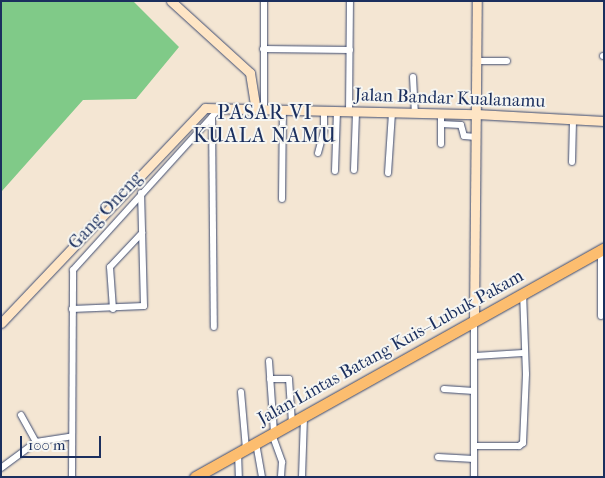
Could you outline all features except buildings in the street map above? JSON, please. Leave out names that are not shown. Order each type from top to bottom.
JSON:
[{"type":"highway","name":"Jalan Lintas Batang Kuis–Lubuk Pakam","points":[[195,477],[603,249]]},
{"type":"street","points":[[171,1],[250,74],[259,90]]},
{"type":"street","points":[[260,109],[259,90],[263,49],[264,1]]},
{"type":"street","points":[[350,1],[354,170]]},
{"type":"street","points":[[474,477],[477,1]]},
{"type":"street","points":[[263,49],[350,50]]},
{"type":"street","points":[[476,61],[507,61]]},
{"type":"street","points":[[413,77],[415,113]]},
{"type":"street","name":"Jalan Bandar Kualanamu","points":[[1,322],[205,108],[476,114],[604,121]]},
{"type":"street","name":"Gang Oneng","points":[[72,477],[72,276],[75,266],[220,108]]},
{"type":"street","points":[[282,199],[283,109]]},
{"type":"street","points":[[318,153],[324,131],[324,111]]},
{"type":"street","points":[[334,171],[337,111]]},
{"type":"street","points":[[388,172],[392,112]]},
{"type":"street","points":[[441,113],[441,144]]},
{"type":"street","points":[[453,114],[453,124]]},
{"type":"street","points":[[212,117],[214,327]]},
{"type":"street","points":[[572,162],[573,120]]},
{"type":"street","points":[[441,124],[463,126],[464,136],[476,137]]},
{"type":"street","points":[[72,309],[113,309],[144,306],[141,193]]},
{"type":"street","points":[[113,309],[110,267],[142,233]]},
{"type":"street","points":[[601,316],[603,249]]},
{"type":"street","points":[[474,446],[523,444],[526,374],[523,352],[523,294]]},
{"type":"street","points":[[474,356],[523,352]]},
{"type":"street","points":[[269,361],[273,433],[280,456],[281,477]]},
{"type":"street","points":[[270,379],[288,379],[292,423]]},
{"type":"street","points":[[444,389],[474,391]]},
{"type":"street","points":[[241,392],[247,448],[262,477]]},
{"type":"street","points":[[21,416],[36,442]]},
{"type":"street","points":[[302,477],[304,416]]},
{"type":"street","points":[[1,468],[36,442],[72,436]]},
{"type":"street","points":[[239,477],[247,448]]},
{"type":"street","points":[[438,457],[474,459]]},
{"type":"green space","points":[[1,1],[133,1],[179,47],[136,99],[83,100],[2,191]]},
{"type":"district","name":"PASAR VI KUALA NAMU","points":[[265,124]]}]
